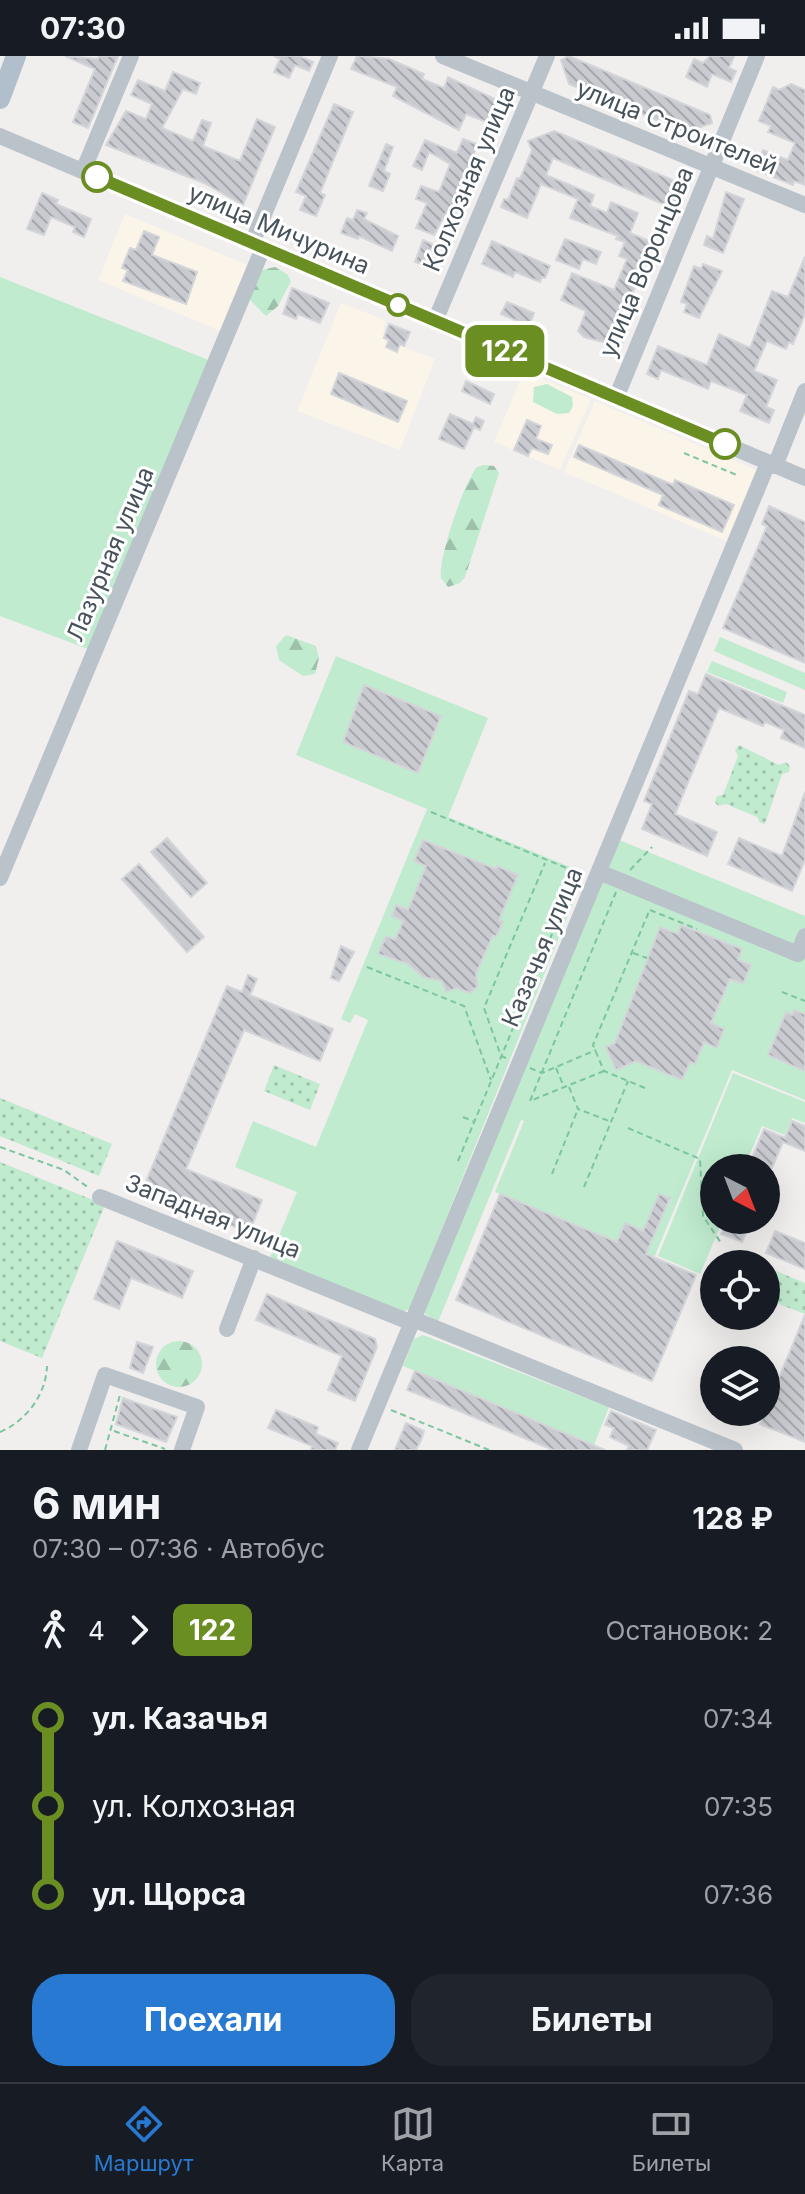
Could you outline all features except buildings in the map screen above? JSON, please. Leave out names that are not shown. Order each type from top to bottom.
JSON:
[{"type":"main road","points":[[0,99],[16,56]]},
{"type":"street","points":[[83,171],[131,56]]},
{"type":"street","name":"Лазурная улица","points":[[0,878],[258,246],[330,56]]},
{"type":"street","name":"улица Строителей","points":[[443,56],[805,205]]},
{"type":"street","name":"Колхозная улица","points":[[435,321],[547,56]]},
{"type":"street","name":"улица Воронцова","points":[[616,398],[757,56]]},
{"type":"street","name":"улица Мичурина","points":[[0,136],[805,478]]},
{"type":"street","name":"Казачья улица","points":[[359,1450],[597,876],[805,391]]},
{"type":"street","points":[[597,876],[621,881],[653,903],[798,954],[805,936]]},
{"type":"street","name":"Западная улица","points":[[100,1197],[735,1450]]},
{"type":"street","points":[[227,1329],[254,1258]]},
{"type":"street","points":[[79,1450],[105,1375],[197,1407],[182,1450]]},
{"type":"path","points":[[684,453],[739,476]]},
{"type":"path","points":[[431,812],[597,876]]},
{"type":"path","points":[[645,1088],[604,1071],[530,1101],[621,881],[652,847]]},
{"type":"path","points":[[501,1056],[484,1008],[545,863]]},
{"type":"path","points":[[458,1161],[576,876]]},
{"type":"path","points":[[604,1071],[593,1045],[653,903],[697,929]]},
{"type":"path","points":[[632,952],[647,958]]},
{"type":"path","points":[[367,967],[464,1006],[491,1081]]},
{"type":"path","points":[[782,992],[805,1001]]},
{"type":"path","points":[[542,1073],[596,1050]]},
{"type":"path","points":[[555,1067],[564,1087]]},
{"type":"path","points":[[584,1187],[628,1081]]},
{"type":"path","points":[[568,1086],[578,1109],[611,1122]]},
{"type":"path","points":[[552,1174],[578,1109]]},
{"type":"path","points":[[463,1117],[474,1121]]},
{"type":"path","points":[[628,1128],[700,1159],[703,1216],[721,1243]]},
{"type":"path","name":"Западная улица","points":[[0,1147],[64,1170],[100,1197]]},
{"type":"path","points":[[0,1432],[12,1427],[38,1399],[47,1381],[47,1366]]},
{"type":"path","points":[[105,1450],[124,1382]]},
{"type":"path","points":[[391,1410],[489,1450]]},
{"type":"path","points":[[112,1430],[165,1449]]},
{"type":"shaded area","points":[[125,214],[250,266],[223,332],[98,280]]},
{"type":"shaded area","points":[[341,303],[385,320],[383,339],[435,359],[400,450],[297,411]]},
{"type":"shaded area","points":[[524,371],[591,399],[560,470],[494,442]]},
{"type":"shaded area","points":[[595,401],[756,470],[726,541],[564,472]]},
{"type":"green space","points":[[275,267],[287,274],[291,281],[278,306],[266,316],[249,299],[262,270]]},
{"type":"green space","points":[[0,277],[211,361],[88,649],[0,616]]},
{"type":"green space","points":[[547,384],[572,397],[573,406],[569,413],[557,414],[533,402],[534,387]]},
{"type":"green space","points":[[494,466],[499,473],[465,577],[460,583],[448,587],[441,578],[441,568],[448,538],[472,475],[477,467]]},
{"type":"green space","points":[[286,635],[316,646],[319,658],[315,674],[303,676],[279,660],[276,646]]},
{"type":"green space","points":[[720,637],[805,673],[805,690],[714,651]]},
{"type":"green space","points":[[336,656],[488,718],[448,817],[585,873],[410,1308],[401,1314],[269,1260],[297,1192],[235,1167],[253,1121],[316,1147],[368,1020],[355,1014],[350,1023],[341,1019],[427,809],[296,755]]},
{"type":"green space","points":[[712,661],[787,692],[783,703],[707,672]]},
{"type":"green space","points":[[739,745],[779,765],[786,762],[790,766],[789,772],[782,774],[765,824],[760,823],[757,817],[726,804],[718,806],[715,802],[717,796],[723,795],[738,756],[735,750]]},
{"type":"green space","points":[[619,840],[805,916],[805,1100],[732,1070],[654,1258],[495,1192],[524,1121],[521,1120],[438,1322],[423,1312]]},
{"type":"green space","points":[[274,1065],[320,1084],[310,1110],[264,1091]]},
{"type":"green space","points":[[733,1073],[805,1102],[805,1123],[792,1118],[785,1135],[762,1126],[750,1154],[700,1154],[700,1234],[717,1234],[710,1250],[700,1250],[700,1274],[658,1256]]},
{"type":"green space","points":[[0,1098],[112,1144],[99,1176],[0,1136]]},
{"type":"green space","points":[[0,1162],[105,1205],[42,1358],[0,1341]]},
{"type":"green space","points":[[780,1273],[805,1283],[805,1314],[780,1304]]},
{"type":"green space","points":[[423,1335],[609,1407],[594,1445],[403,1366],[414,1339]]},
{"type":"green space","points":[[179,1341],[196,1347],[202,1364],[196,1381],[179,1387],[162,1381],[156,1364],[162,1347]]},
{"type":"bus line","name":"122","points":[[97,177],[725,444]]}]
